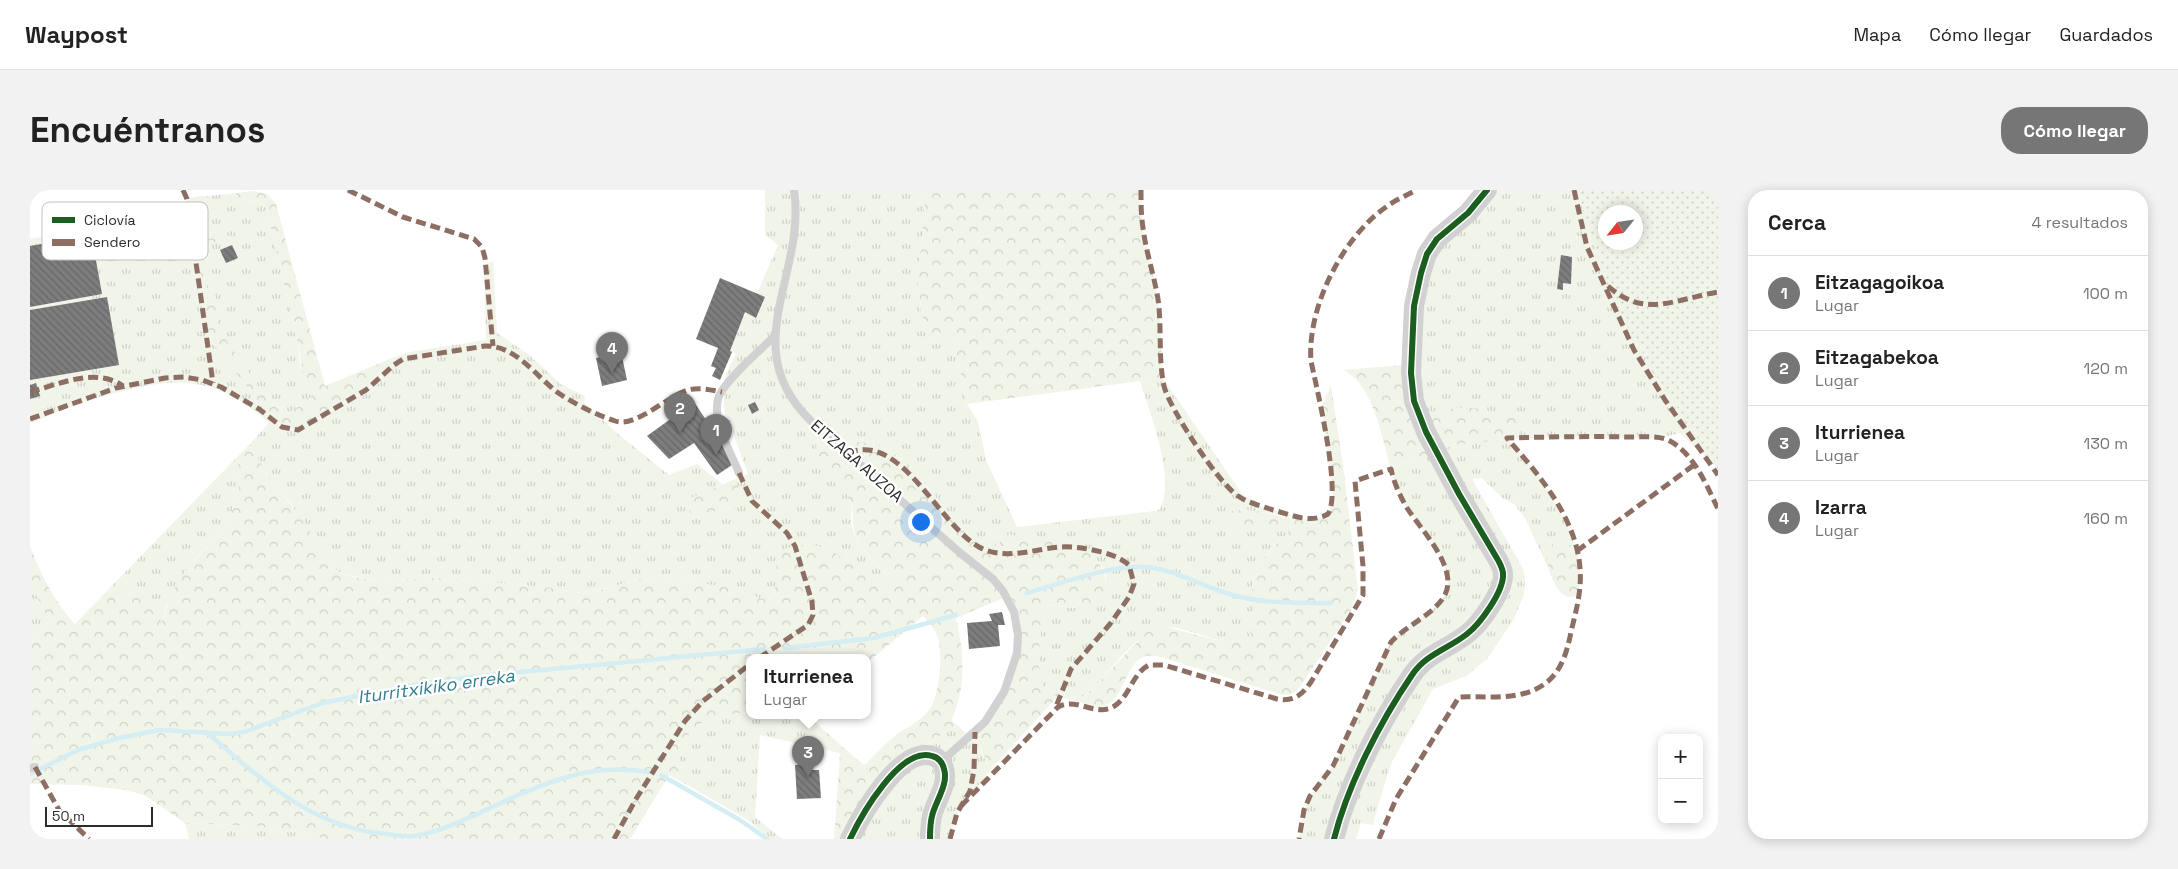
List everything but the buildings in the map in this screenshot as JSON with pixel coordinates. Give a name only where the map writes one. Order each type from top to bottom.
[{"type":"street","points":[[1334,839],[1357,773],[1410,679],[1425,660],[1474,628],[1489,607],[1502,583],[1503,572],[1498,560],[1455,488],[1421,422],[1414,401],[1411,380],[1413,317],[1425,259],[1437,239],[1468,213],[1487,190]]},
{"type":"street","points":[[850,839],[873,799],[893,774],[915,757],[924,755],[932,756],[941,762],[945,775],[932,814],[930,839]]},
{"type":"lane","name":"EITZAGA AUZOA","points":[[794,190],[794,233],[775,336],[775,355],[780,377],[796,405],[812,422],[959,552],[993,579],[1003,591],[1014,612],[1018,635],[1017,653],[1004,692],[985,722],[941,762]]},
{"type":"lane","points":[[739,473],[721,427],[718,408],[719,398],[747,362],[775,336]]},
{"type":"green space","points":[[765,190],[926,190],[918,280],[921,310],[929,342],[953,336],[967,404],[978,422],[986,460],[1017,527],[1160,509],[1164,496],[1163,463],[1160,445],[1140,381],[1163,378],[1242,494],[1261,506],[1307,519],[1239,509],[1291,530],[1265,556],[1254,575],[1252,584],[1254,619],[1253,629],[1249,637],[1240,642],[1227,643],[1168,627],[1154,631],[1130,647],[1087,693],[1076,701],[1046,694],[1040,675],[1039,650],[1042,624],[1047,605],[1074,608],[1103,595],[1106,583],[1105,573],[1101,564],[1094,558],[1075,549],[1023,537],[1005,534],[1001,542],[994,546],[980,541],[954,519],[918,476],[894,453],[879,446],[832,437],[824,436],[817,440],[819,458],[846,491],[850,499],[852,526],[858,541],[891,580],[880,589],[836,554],[777,586],[773,596],[762,599],[697,582],[639,579],[587,594],[545,587],[437,578],[379,581],[342,574],[325,557],[292,505],[274,484],[249,445],[269,423],[236,398],[203,385],[168,383],[149,385],[86,401],[30,423],[30,239],[42,237],[42,260],[194,260],[210,339],[273,420],[282,427],[292,430],[309,424],[369,389],[394,365],[392,358],[410,352],[486,340],[484,266],[493,261],[497,333],[528,354],[562,385],[585,396],[584,403],[618,434],[669,475],[697,464],[722,484],[700,495],[690,513],[732,509],[741,494],[735,479],[748,474],[724,409],[724,378],[736,354],[730,351],[745,312],[756,318],[765,297],[757,293],[778,245],[765,235]]},
{"type":"green space","points":[[926,190],[1141,190],[1143,228],[1156,288],[1160,321],[1163,378],[967,404],[953,336],[929,342],[921,310],[918,280]]},
{"type":"green space","points":[[1477,190],[1718,190],[1718,469],[1680,433],[1660,438],[1520,438],[1516,423],[1503,414],[1431,420],[1409,415],[1408,300],[1460,209]]},
{"type":"green space","points":[[1578,190],[1718,190],[1718,469],[1634,339],[1617,304],[1593,240]]},
{"type":"green space","points":[[252,191],[267,194],[276,204],[325,386],[392,358],[394,365],[366,390],[298,430],[285,428],[273,420],[215,346],[208,332],[194,260],[207,260],[207,277],[214,276],[216,278],[207,284],[215,294],[218,326],[269,401],[287,415],[315,393],[303,373],[266,206],[260,201],[237,199],[234,196],[237,193]]},
{"type":"green space","points":[[237,193],[234,195],[237,199],[260,201],[266,206],[298,344],[300,364],[315,393],[287,415],[269,401],[226,342],[218,326],[215,294],[207,284],[215,278],[207,277],[208,244],[229,236],[208,239],[208,202],[204,202],[209,196]]},
{"type":"green space","points":[[197,196],[209,196],[204,202],[183,202]]},
{"type":"green space","points":[[233,235],[208,244],[208,239]]},
{"type":"green space","points":[[1402,365],[1431,420],[1443,412],[1455,408],[1463,407],[1491,411],[1515,418],[1520,428],[1520,438],[1453,445],[1391,469],[1380,429],[1369,400],[1354,377],[1343,370]]},
{"type":"green space","points":[[1331,386],[1344,472],[1358,590],[1351,610],[1300,687],[1292,694],[1283,695],[1157,656],[1146,656],[1137,661],[1116,697],[1109,704],[1096,707],[1076,701],[1090,691],[1148,631],[1163,626],[1227,643],[1240,642],[1248,637],[1254,619],[1252,585],[1254,575],[1265,557],[1290,530],[1235,526],[1227,518],[1228,513],[1238,510],[1250,510],[1304,519],[1328,514],[1333,499],[1321,406]]},
{"type":"green space","points":[[824,436],[854,442],[874,443],[892,452],[909,465],[950,514],[963,527],[987,544],[998,545],[1005,534],[1058,542],[1079,548],[1094,557],[1100,564],[1106,580],[1103,596],[1089,606],[1047,605],[1040,637],[1040,675],[1046,694],[1057,697],[990,770],[982,751],[971,736],[1002,697],[1018,635],[1006,597],[956,618],[963,670],[960,696],[951,720],[957,725],[919,747],[845,839],[834,839],[840,753],[845,749],[864,765],[892,738],[925,715],[936,695],[940,654],[938,638],[930,623],[923,616],[871,660],[871,654],[746,654],[746,712],[717,717],[705,721],[696,727],[683,746],[677,779],[669,775],[630,839],[326,839],[302,833],[255,826],[185,823],[144,795],[126,790],[82,785],[30,784],[30,642],[45,630],[49,620],[30,583],[30,546],[49,587],[75,624],[106,592],[125,593],[139,598],[151,608],[161,623],[172,593],[187,568],[228,525],[239,486],[238,456],[249,445],[274,484],[301,517],[325,557],[342,574],[354,577],[379,581],[437,578],[545,587],[587,594],[639,579],[697,582],[745,591],[762,599],[773,596],[775,593],[777,551],[795,546],[812,545],[830,550],[857,569],[880,589],[891,579],[870,558],[860,544],[855,532],[850,499],[818,456],[816,448],[818,440]]},
{"type":"green space","points":[[1507,438],[1548,491],[1563,518],[1577,551],[1573,547],[1548,553],[1551,574],[1525,518],[1514,504],[1501,497],[1482,478],[1472,479],[1522,567],[1525,577],[1524,594],[1514,619],[1487,659],[1466,676],[1433,689],[1392,762],[1373,825],[1361,823],[1356,839],[1299,839],[1304,810],[1310,796],[1333,766],[1391,642],[1432,610],[1443,598],[1447,587],[1444,563],[1430,539],[1404,503],[1391,469],[1453,445]]},
{"type":"green space","points":[[238,456],[239,486],[228,525],[195,559],[166,607],[161,624],[151,609],[139,599],[124,593],[106,592]]},
{"type":"green space","points":[[735,479],[741,498],[740,505],[737,508],[690,514],[688,499]]},
{"type":"green space","points":[[1556,542],[1567,543],[1577,551],[1580,569],[1579,594],[1571,597],[1564,594],[1557,587],[1549,567],[1548,556],[1550,548]]},
{"type":"green space","points":[[30,583],[49,619],[45,630],[30,642]]},
{"type":"green space","points":[[746,712],[746,719],[811,719],[845,749],[840,753],[760,735],[755,817],[782,839],[769,839],[748,820],[677,779],[683,746],[689,735],[705,721]]},
{"type":"green space","points":[[957,725],[978,745],[990,770],[959,811],[948,839],[845,839],[919,747]]},
{"type":"green space","points":[[185,823],[255,826],[302,833],[326,839],[189,839]]},
{"type":"waterway","name":"Iturritxikiko erreka","points":[[1027,593],[1102,572],[1132,567],[1146,567],[1179,575],[1222,592],[1245,598],[1282,602],[1331,603]]},
{"type":"waterway","name":"Iturritxikiko erreka","points":[[785,648],[874,638],[956,615]]},
{"type":"waterway","name":"Iturritxikiko erreka","points":[[30,774],[78,750],[119,738],[160,730],[230,734],[244,732],[322,703],[414,685],[479,676],[764,649]]},
{"type":"waterway","points":[[206,732],[267,783],[311,812],[360,830],[404,836],[414,836],[442,829],[523,793],[569,776],[615,769],[648,772]]},
{"type":"waterway","points":[[661,775],[740,820],[767,839]]},
{"type":"marked path","points":[[183,190],[187,202]]},
{"type":"marked path","points":[[348,190],[403,217],[474,239],[482,247],[485,258],[493,346]]},
{"type":"marked path","points":[[1141,190],[1141,214],[1144,237],[1158,299],[1162,375],[1164,386],[1175,411],[1219,477],[1238,496],[1273,510],[1308,518],[1321,517],[1328,514],[1332,502],[1327,440],[1311,361],[1311,340],[1321,297],[1342,255],[1370,220],[1393,202],[1416,190]]},
{"type":"marked path","points":[[1574,190],[1587,247],[1634,350],[1665,400],[1718,475]]},
{"type":"marked path","points":[[196,260],[213,383]]},
{"type":"marked path","points":[[1608,286],[1621,296],[1634,302],[1648,304],[1674,302],[1718,292]]},
{"type":"marked path","points":[[30,419],[116,388],[165,378],[184,377],[202,380],[221,387],[259,409],[282,427],[298,430],[366,390],[403,359],[485,346],[506,350],[524,362],[557,392],[585,408],[615,421],[623,422],[642,416],[688,390],[701,389],[722,392]]},
{"type":"marked path","points":[[30,392],[89,377],[112,380],[123,386]]},
{"type":"marked path","points":[[1379,839],[1396,799],[1459,697],[1497,697],[1516,695],[1534,690],[1550,680],[1560,666],[1567,650],[1579,592],[1580,568],[1577,549],[1564,514],[1554,498],[1507,438],[1656,437],[1666,439],[1679,447],[1693,462],[1718,509]]},
{"type":"marked path","points":[[848,453],[867,450],[885,455],[902,467],[918,483],[964,535],[979,547],[989,551],[1009,554],[1060,547],[1076,547],[1109,554],[1129,565],[1134,584],[1129,597],[1110,624],[1071,669],[1055,709]]},
{"type":"marked path","points":[[1577,551],[1694,465]]},
{"type":"marked path","points":[[961,806],[1058,707],[1064,704],[1071,704],[1104,710],[1111,708],[1122,699],[1138,674],[1149,665],[1164,665],[1277,699],[1293,698],[1301,694],[1311,682],[1363,595],[1363,566],[1355,481],[1391,469],[1404,503],[1430,539],[1444,563],[1447,587],[1443,598],[1432,610],[1391,642],[1333,766],[1310,796],[1304,810],[1299,839]]},
{"type":"marked path","points":[[739,473],[752,501],[787,533],[795,546],[812,602],[813,615],[808,625],[765,654]]},
{"type":"marked path","points":[[614,839],[636,799],[685,721],[703,701],[746,667]]},
{"type":"marked path","points":[[950,839],[957,813],[970,791],[974,770],[975,732]]},
{"type":"marked path","points":[[35,767],[59,810],[89,839]]},
{"type":"cycle path","points":[[1334,839],[1356,775],[1400,693],[1412,675],[1424,662],[1467,634],[1478,623],[1490,607],[1500,589],[1502,581],[1503,572],[1500,563],[1459,494],[1426,432],[1414,401],[1411,373],[1414,306],[1427,254],[1437,239],[1468,213],[1487,190]]},
{"type":"cycle path","points":[[850,839],[872,800],[895,772],[907,762],[920,756],[932,756],[943,765],[945,781],[932,816],[930,839]]},
{"type":"place","name":"Izarra","points":[[612,373]]},
{"type":"place","name":"Eitzagabekoa","points":[[680,433]]},
{"type":"place","name":"Eitzagagoikoa","points":[[716,455]]},
{"type":"place","name":"Iturrienea","points":[[808,777]]}]
